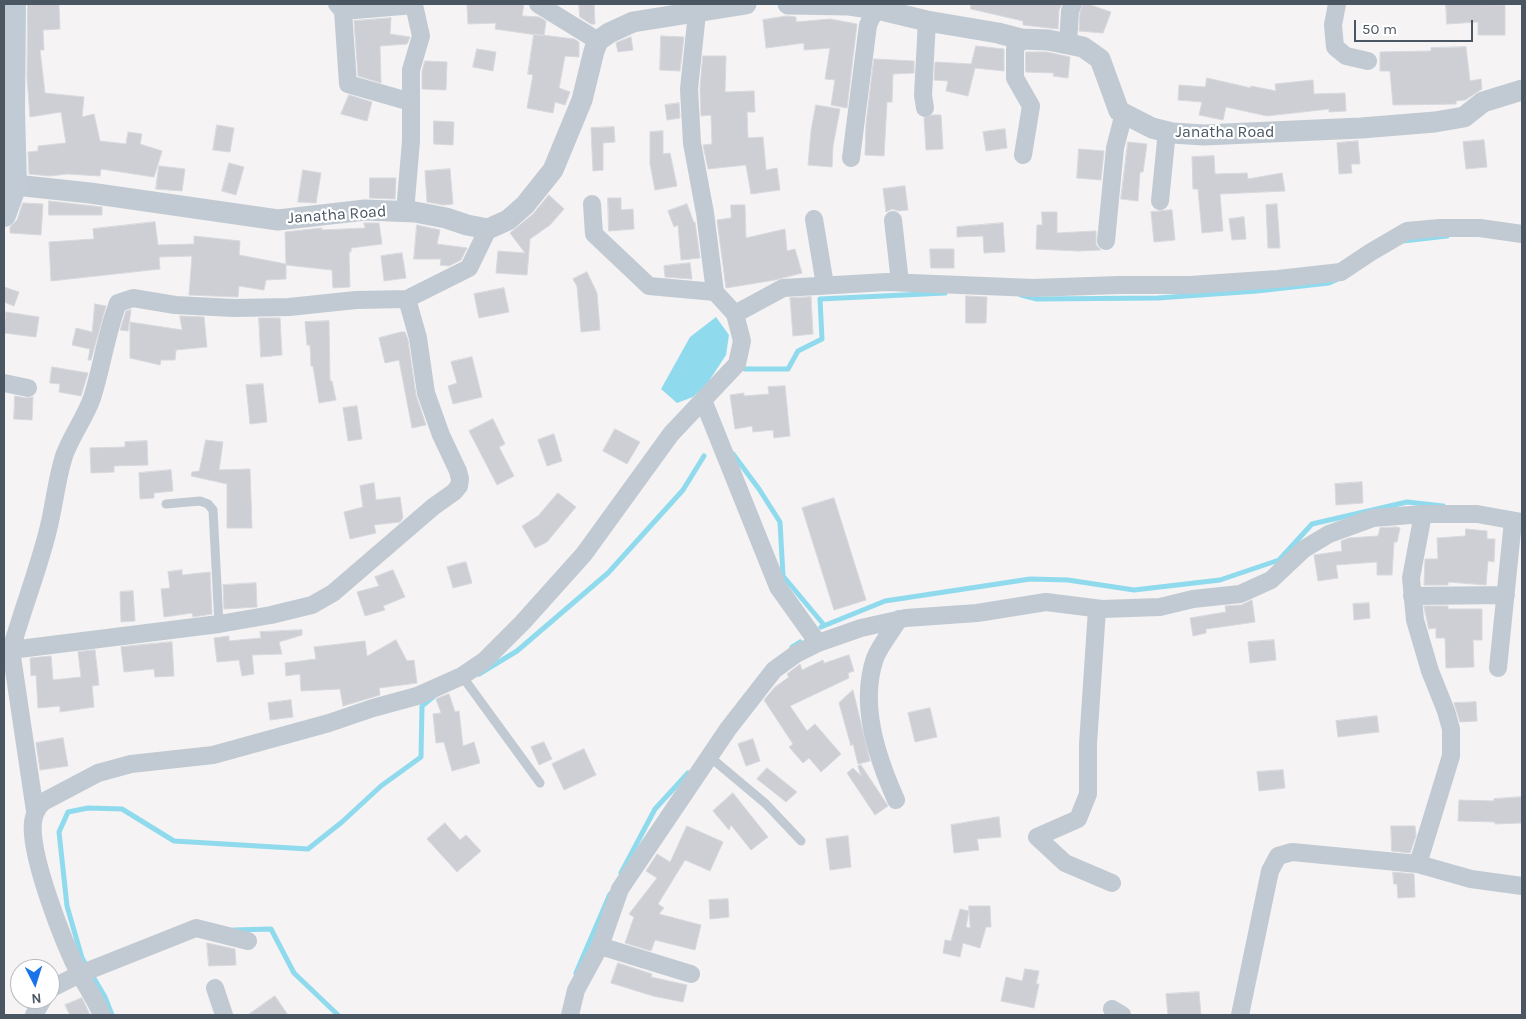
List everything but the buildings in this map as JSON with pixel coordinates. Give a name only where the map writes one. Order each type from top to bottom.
[{"type":"main road","points":[[4,215],[15,185],[13,112],[14,4]]},
{"type":"street","points":[[538,4],[598,41]]},
{"type":"street","points":[[102,1015],[96,1000],[80,974],[55,914],[37,856],[33,834],[35,811],[7,650],[27,602],[47,534],[64,457],[91,400],[102,363],[109,328],[118,303],[133,298],[175,305],[234,308],[289,307],[356,300],[407,299],[469,268],[488,229],[508,220],[525,205],[553,170],[582,100],[598,41],[609,33],[633,22],[746,4]]},
{"type":"street","points":[[788,4],[878,6],[927,21],[1083,47],[1100,59],[1119,111],[1124,113],[1115,148],[1106,242]]},
{"type":"street","points":[[1068,44],[1070,12],[1073,4]]},
{"type":"street","points":[[1337,4],[1334,25],[1335,47],[1346,56],[1368,61]]},
{"type":"street","points":[[405,212],[411,141],[411,102],[411,70],[421,36],[414,5],[340,7],[348,84],[411,102]]},
{"type":"street","points":[[851,158],[868,25],[878,6]]},
{"type":"street","points":[[35,811],[43,802],[98,773],[131,764],[213,755],[417,696],[462,676],[484,661],[523,622],[584,554],[671,434],[737,364],[742,341],[735,314],[715,292],[705,213],[692,142],[689,89],[696,13]]},
{"type":"street","points":[[924,108],[927,21]]},
{"type":"street","points":[[1021,38],[1015,49],[1015,78],[1032,106],[1023,155]]},
{"type":"street","name":"Janatha Road","points":[[1124,113],[1152,128],[1204,135],[1361,128],[1435,122],[1464,117],[1483,102],[1522,90]]},
{"type":"street","points":[[1160,202],[1167,131]]},
{"type":"street","name":"Janatha Road","points":[[15,185],[99,194],[278,220],[365,210],[405,212],[446,218],[488,229]]},
{"type":"street","points":[[592,204],[594,234],[649,286],[715,292]]},
{"type":"street","points":[[814,219],[824,285]]},
{"type":"street","points":[[893,220],[900,282]]},
{"type":"street","points":[[735,314],[783,288],[900,282],[1033,288],[1190,285],[1278,279],[1340,272],[1407,231],[1439,228],[1480,228],[1522,234]]},
{"type":"street","points":[[7,650],[219,624],[312,605],[334,592],[433,507],[454,492],[459,486],[460,479],[426,393],[418,338],[407,299]]},
{"type":"street","points":[[4,383],[28,388]]},
{"type":"street","points":[[703,400],[778,587],[818,643]]},
{"type":"street","points":[[1418,864],[1451,756],[1451,729],[1414,620],[1411,578],[1423,514]]},
{"type":"street","points":[[570,1015],[576,990],[600,946],[620,889],[728,730],[774,670],[796,654],[818,643],[861,628],[899,619],[977,612],[1046,602],[1097,609],[1160,607],[1193,599],[1240,594],[1271,580],[1304,550],[1329,534],[1373,518],[1423,514],[1477,514],[1518,522],[1506,595],[1498,668]]},
{"type":"street","points":[[1412,596],[1506,595]]},
{"type":"street","points":[[1097,609],[1088,744],[1088,794],[1078,819],[1037,837],[1065,864],[1112,883]]},
{"type":"street","points":[[896,800],[884,773],[870,724],[870,702],[871,675],[876,657],[899,619]]},
{"type":"street","points":[[1240,1015],[1270,871],[1278,856],[1292,852],[1418,864],[1472,879],[1522,886]]},
{"type":"street","points":[[60,984],[80,974],[196,928],[248,941]]},
{"type":"street","points":[[600,946],[691,974]]},
{"type":"street","points":[[215,988],[224,1015]]},
{"type":"lane","points":[[166,504],[200,501],[208,504],[213,510],[219,624]]},
{"type":"lane","points":[[462,676],[540,783]]},
{"type":"lane","points":[[710,757],[766,804],[801,842]]},
{"type":"water","points":[[716,317],[729,335],[726,355],[707,384],[693,397],[677,403],[661,389],[690,337]]},
{"type":"waterway","points":[[1403,241],[1447,236]]},
{"type":"waterway","points":[[1021,295],[1037,299],[1158,298],[1257,291],[1329,283],[1338,279]]},
{"type":"waterway","points":[[745,369],[788,369],[798,351],[822,339],[820,299],[945,293]]},
{"type":"waterway","points":[[733,454],[780,522],[783,576],[824,625]]},
{"type":"waterway","points":[[479,674],[517,651],[608,573],[683,490],[704,456]]},
{"type":"waterway","points":[[821,627],[885,601],[1030,579],[1068,580],[1134,590],[1220,580],[1279,560],[1312,524],[1407,502],[1443,506]]},
{"type":"waterway","points":[[792,647],[800,642]]},
{"type":"waterway","points":[[112,1015],[105,997],[82,958],[67,906],[59,832],[68,812],[88,808],[122,809],[174,841],[308,849],[342,822],[381,786],[421,757],[422,706],[433,697]]},
{"type":"waterway","points":[[621,873],[655,809],[688,773]]},
{"type":"waterway","points":[[576,973],[610,894]]},
{"type":"waterway","points":[[234,930],[271,929],[294,973],[338,1015]]}]
